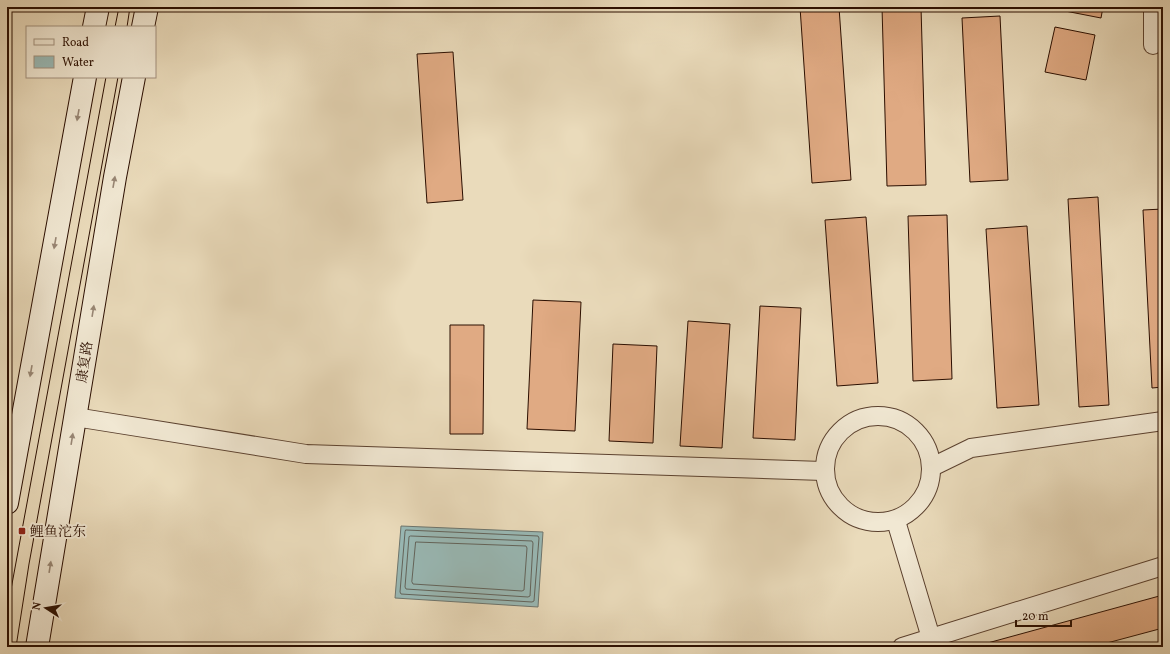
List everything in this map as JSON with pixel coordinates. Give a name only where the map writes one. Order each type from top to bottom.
[{"type":"street","points":[[94,26],[98,7]]},
{"type":"street","points":[[143,26],[147,7]]},
{"type":"street","points":[[1153,7],[1153,46]]},
{"type":"street","points":[[7,504],[85,78]]},
{"type":"street","name":"康复路","points":[[41,645],[75,418],[115,177],[134,78]]},
{"type":"street","points":[[893,417],[921,436],[932,467],[923,500],[896,521],[863,522],[840,507],[835,503],[823,471],[833,439],[860,418],[893,417]]},
{"type":"street","points":[[75,418],[306,454],[823,471]]},
{"type":"street","points":[[932,467],[971,448],[1163,421]]},
{"type":"street","points":[[896,521],[930,638]]},
{"type":"street","points":[[902,647],[1163,566]]},
{"type":"water","points":[[401,526],[543,532],[538,607],[395,598]]},
{"type":"building","points":[[800,7],[839,7],[851,180],[812,183]]},
{"type":"building","points":[[882,7],[921,7],[926,185],[887,186]]},
{"type":"building","points":[[1061,7],[1103,7],[1101,18],[1060,10]]},
{"type":"building","points":[[1000,16],[1008,180],[970,182],[962,18]]},
{"type":"building","points":[[1055,27],[1095,35],[1086,80],[1045,72]]},
{"type":"building","points":[[453,52],[463,200],[427,203],[417,54]]},
{"type":"building","points":[[1098,197],[1109,405],[1079,407],[1068,199]]},
{"type":"building","points":[[1163,209],[1163,387],[1152,388],[1143,210]]},
{"type":"building","points":[[947,215],[952,379],[913,381],[908,216]]},
{"type":"building","points":[[866,217],[878,383],[837,386],[825,220]]},
{"type":"building","points":[[1027,226],[1039,405],[997,408],[986,229]]},
{"type":"building","points":[[533,300],[581,302],[575,431],[527,429]]},
{"type":"building","points":[[760,306],[801,308],[795,440],[753,438]]},
{"type":"building","points":[[688,321],[730,324],[722,448],[680,446]]},
{"type":"building","points":[[450,325],[484,325],[483,434],[450,434]]},
{"type":"building","points":[[613,344],[657,346],[653,443],[609,441]]},
{"type":"building","points":[[1163,595],[1163,628],[1092,647],[973,647]]},
{"type":"tram line","points":[[115,26],[119,7]]},
{"type":"tram line","points":[[127,26],[130,7]]},
{"type":"tram line","points":[[7,611],[106,78]]},
{"type":"tram line","points":[[16,647],[29,564],[118,78]]},
{"type":"place","name":"鲤鱼沱东","points":[[22,531]]}]
